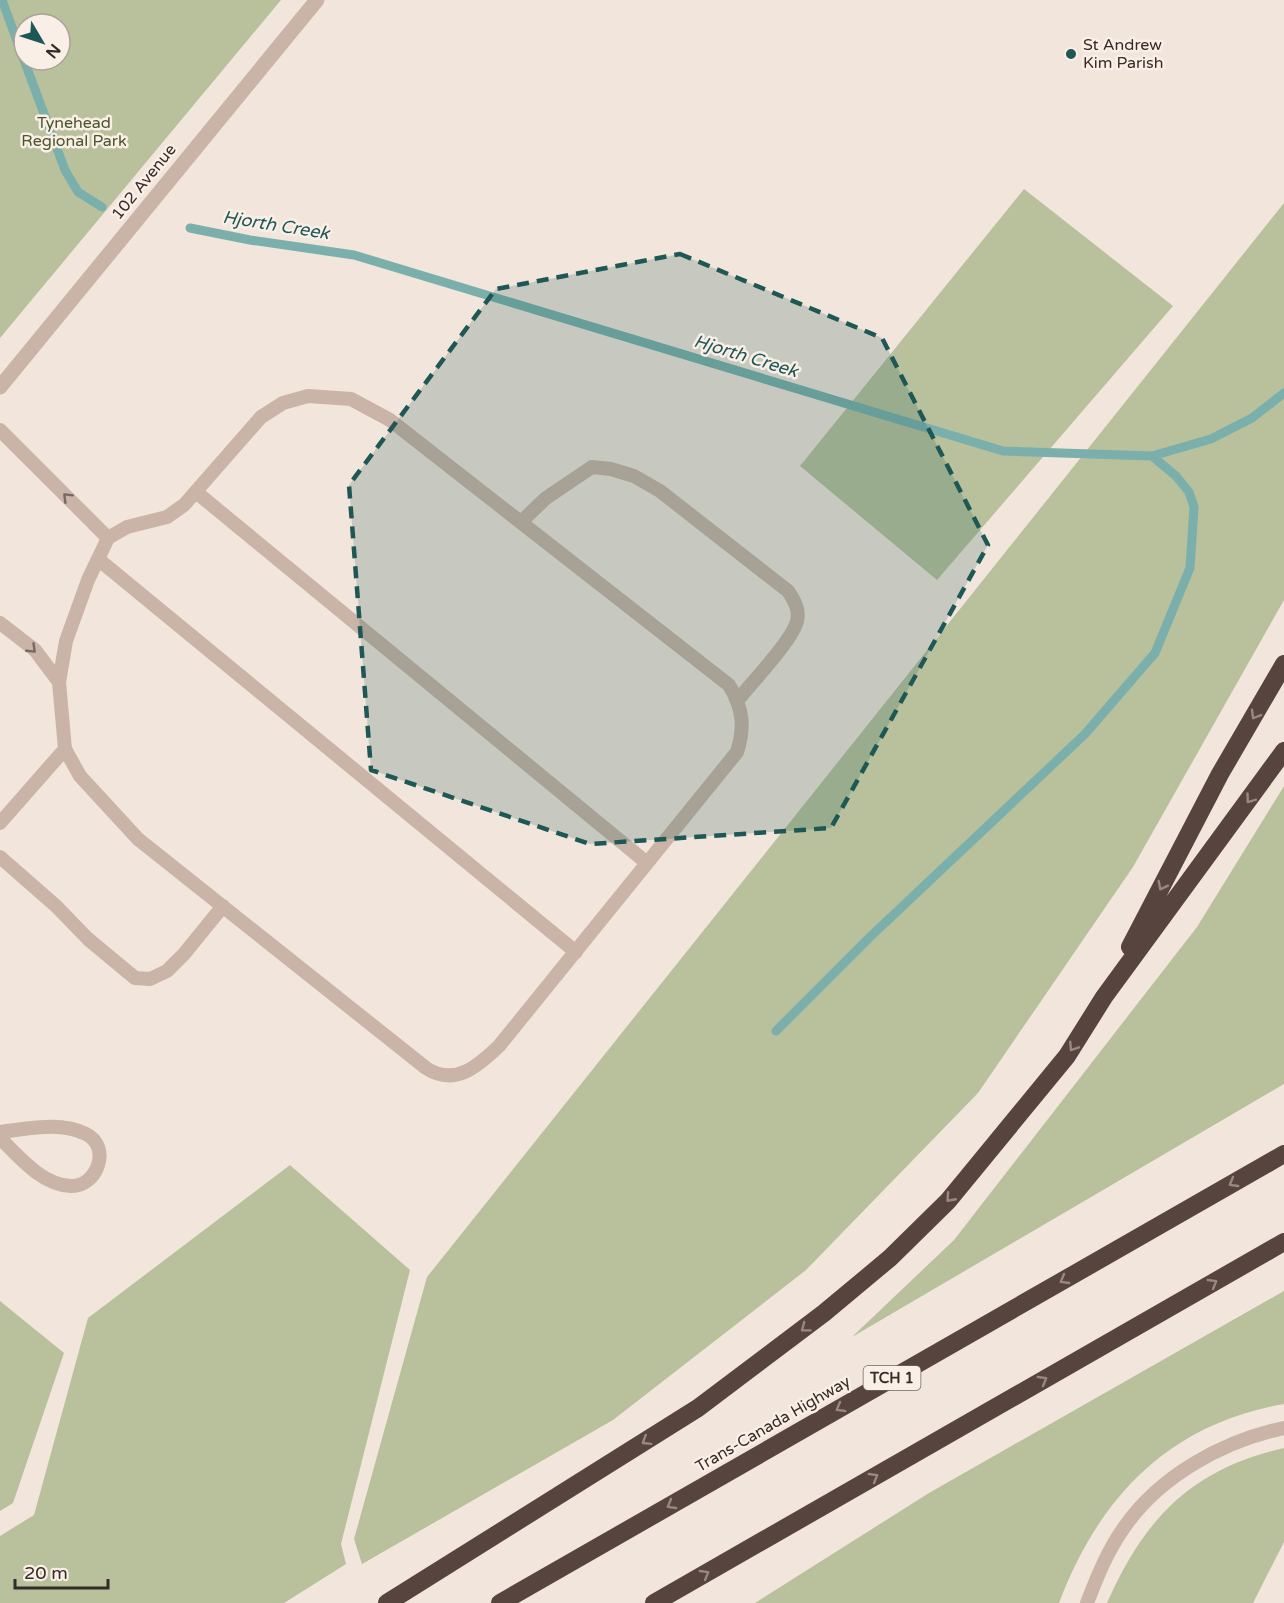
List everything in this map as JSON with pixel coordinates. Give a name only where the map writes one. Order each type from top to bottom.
[{"type":"highway","points":[[1104,997],[1220,774],[1284,664]]},
{"type":"highway","points":[[387,1603],[698,1408],[832,1306],[890,1258],[948,1201],[1067,1056],[1104,997],[1284,751]]},
{"type":"highway","name":"Trans-Canada Highway","points":[[500,1603],[1284,1154]]},
{"type":"highway","points":[[654,1603],[1284,1242]]},
{"type":"street","name":"102 Avenue","points":[[0,387],[317,0]]},
{"type":"lane","points":[[308,396],[351,399],[390,420],[729,685],[738,700],[744,725],[737,752],[524,1017],[484,1061],[468,1071],[438,1076],[138,839],[80,776],[65,750],[59,682],[73,621],[108,538],[127,527],[167,517],[196,492],[261,417],[284,403],[308,396]]},
{"type":"lane","points":[[0,430],[108,538]]},
{"type":"lane","points":[[521,522],[546,498],[592,467],[611,469],[634,476],[660,491],[788,591],[797,605],[797,621],[785,642],[738,700]]},
{"type":"lane","points":[[196,492],[647,863]]},
{"type":"lane","points":[[98,559],[576,952]]},
{"type":"lane","points":[[0,623],[35,650],[59,682]]},
{"type":"lane","points":[[0,823],[65,750]]},
{"type":"lane","points":[[0,856],[56,906],[88,939],[135,978],[150,979],[167,971],[223,906]]},
{"type":"lane","points":[[0,1132],[53,1126],[86,1134],[97,1142],[101,1151],[99,1164],[89,1179],[73,1186],[59,1184],[34,1171],[0,1138]]},
{"type":"lane","points":[[1087,1603],[1109,1552],[1124,1526],[1149,1500],[1179,1475],[1218,1449],[1258,1434],[1284,1428]]},
{"type":"highlighted area","points":[[680,254],[882,338],[988,545],[831,828],[590,844],[371,770],[349,485],[496,289]]},
{"type":"green space","name":"Tynehead Regional Park","points":[[0,0],[281,0],[0,338]]},
{"type":"green space","points":[[1024,189],[1173,306],[937,580],[800,466]]},
{"type":"green space","points":[[1284,203],[1284,600],[1133,867],[978,1093],[806,1270],[613,1420],[362,1564],[354,1539],[427,1277]]},
{"type":"green space","points":[[1284,786],[1284,1084],[852,1337],[954,1240],[1197,927]]},
{"type":"green space","points":[[290,1165],[410,1270],[341,1544],[346,1564],[284,1603],[0,1603],[0,1536],[34,1515],[88,1318]]},
{"type":"green space","points":[[1284,1291],[1284,1404],[1243,1414],[1206,1429],[1173,1448],[1143,1471],[1117,1499],[1095,1530],[1075,1565],[1059,1603],[755,1603],[929,1493]]},
{"type":"green space","points":[[0,1301],[64,1353],[13,1503],[0,1511]]},
{"type":"green space","points":[[1284,1448],[1284,1542],[1253,1603],[1107,1603],[1137,1546],[1174,1502],[1197,1484],[1222,1469],[1251,1457]]},
{"type":"waterway","name":"Hjorth Creek","points":[[2,0],[12,27]]},
{"type":"waterway","name":"Hjorth Creek","points":[[28,72],[65,170],[78,192],[102,207]]},
{"type":"waterway","name":"Hjorth Creek","points":[[190,228],[250,240],[354,255],[1003,451],[1152,456],[1211,439],[1252,418],[1284,393]]},
{"type":"waterway","points":[[776,1031],[870,937],[1085,734],[1155,653],[1190,568],[1194,507],[1189,492],[1176,476],[1152,456]]},
{"type":"place","name":"St Andrew Kim Parish","points":[[1071,54]]}]
